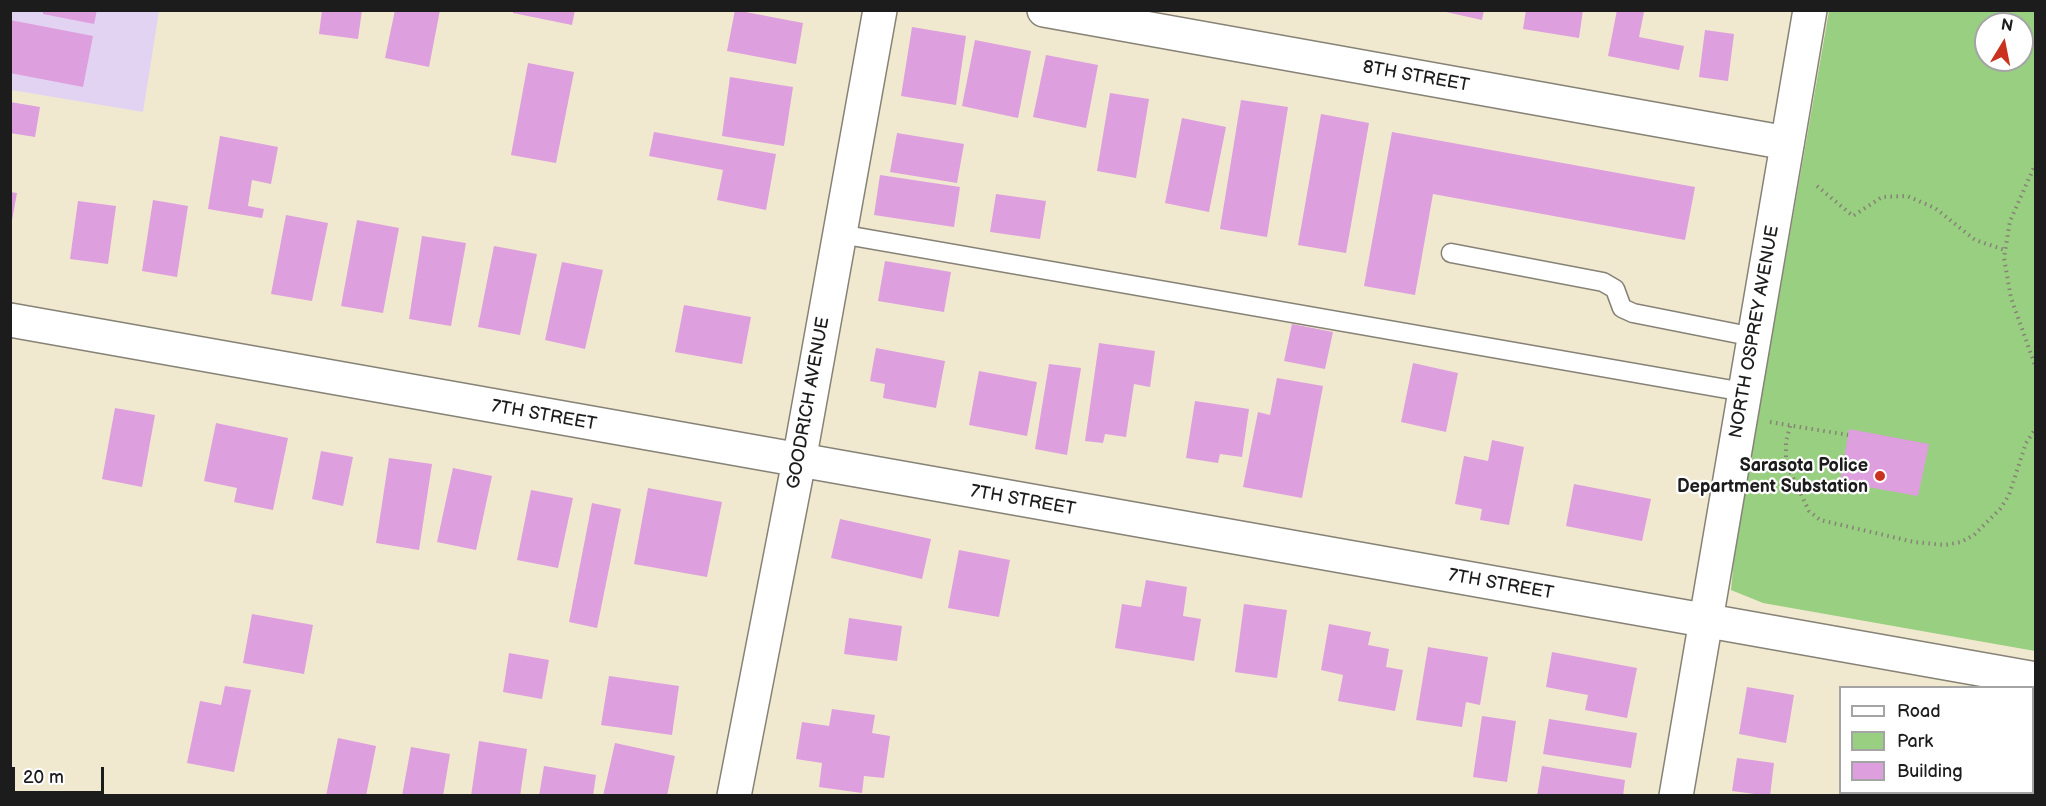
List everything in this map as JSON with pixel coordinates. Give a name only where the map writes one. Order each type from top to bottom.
[{"type":"street","name":"GOODRICH AVENUE","points":[[734,795],[800,461],[880,10]]},
{"type":"street","name":"8TH STREET","points":[[1044,10],[1787,143]]},
{"type":"street","name":"NORTH OSPREY AVENUE","points":[[1676,795],[1708,621],[1744,392],[1810,10]]},
{"type":"street","name":"7TH STREET","points":[[10,320],[2036,679]]},
{"type":"lane","points":[[840,234],[1744,392]]},
{"type":"lane","points":[[1451,253],[1604,282],[1616,289],[1622,308],[1633,313],[1754,337]]},
{"type":"path","points":[[2036,162],[2010,221],[2005,250],[2006,278],[2011,298],[2036,368]]},
{"type":"path","points":[[1816,186],[1853,216],[1882,197],[1906,196],[1935,208],[1975,240],[2005,250]]},
{"type":"path","points":[[1763,420],[1848,435]]},
{"type":"path","points":[[1790,426],[1785,452],[1786,462],[1809,511],[1820,520],[1914,542],[1945,545],[1961,542],[1974,535],[2000,509],[2009,495],[2026,442],[2036,428]]},
{"type":"shaded area","points":[[10,11],[159,11],[143,112],[11,90]]},
{"type":"green space","points":[[1829,11],[2035,11],[2035,651],[1763,603],[1731,590],[1735,547]]},
{"type":"building","points":[[43,10],[97,10],[94,24],[43,14]]},
{"type":"building","points":[[322,10],[362,10],[358,39],[319,34]]},
{"type":"building","points":[[395,10],[440,10],[429,67],[385,58]]},
{"type":"building","points":[[513,10],[575,10],[572,25],[513,13]]},
{"type":"building","points":[[735,10],[803,23],[796,64],[727,51]]},
{"type":"building","points":[[1437,10],[1484,10],[1482,20]]},
{"type":"building","points":[[1526,10],[1583,10],[1579,38],[1523,29]]},
{"type":"building","points":[[1617,10],[1644,12],[1639,37],[1684,46],[1679,70],[1608,56]]},
{"type":"building","points":[[10,20],[93,36],[83,87],[10,73]]},
{"type":"building","points":[[912,27],[966,36],[956,105],[901,96]]},
{"type":"building","points":[[1705,30],[1734,34],[1728,81],[1699,77]]},
{"type":"building","points":[[975,40],[1031,51],[1018,118],[962,106]]},
{"type":"building","points":[[1046,55],[1098,65],[1086,128],[1033,117]]},
{"type":"building","points":[[528,63],[574,72],[556,163],[511,155]]},
{"type":"building","points":[[730,77],[793,87],[784,146],[722,136]]},
{"type":"building","points":[[1110,93],[1149,99],[1136,178],[1097,171]]},
{"type":"building","points":[[1241,100],[1288,107],[1267,237],[1220,229]]},
{"type":"building","points":[[10,102],[40,107],[35,137],[10,133]]},
{"type":"building","points":[[1321,114],[1369,123],[1346,253],[1298,245]]},
{"type":"building","points":[[1182,118],[1226,127],[1209,212],[1165,203]]},
{"type":"building","points":[[654,132],[776,154],[766,210],[717,200],[723,170],[649,156]]},
{"type":"building","points":[[1392,132],[1695,187],[1685,240],[1433,194],[1415,295],[1364,286]]},
{"type":"building","points":[[897,133],[964,144],[957,183],[890,172]]},
{"type":"building","points":[[220,136],[278,147],[271,184],[252,180],[248,206],[264,209],[262,218],[208,209]]},
{"type":"building","points":[[880,175],[960,187],[954,227],[874,215]]},
{"type":"building","points":[[10,192],[17,193],[12,220],[10,220]]},
{"type":"building","points":[[996,194],[1046,201],[1040,239],[990,232]]},
{"type":"building","points":[[153,200],[188,206],[177,277],[142,271]]},
{"type":"building","points":[[78,201],[116,206],[108,264],[70,259]]},
{"type":"building","points":[[286,215],[328,223],[312,301],[271,294]]},
{"type":"building","points":[[357,220],[399,228],[383,313],[341,306]]},
{"type":"building","points":[[422,236],[466,243],[451,326],[409,319]]},
{"type":"building","points":[[494,246],[537,254],[520,335],[478,327]]},
{"type":"building","points":[[885,261],[951,272],[944,312],[878,301]]},
{"type":"building","points":[[562,262],[603,270],[585,349],[545,340]]},
{"type":"building","points":[[684,305],[751,317],[742,364],[675,352]]},
{"type":"building","points":[[1292,324],[1333,332],[1325,369],[1284,361]]},
{"type":"building","points":[[1099,343],[1155,351],[1150,387],[1134,384],[1126,437],[1105,434],[1103,443],[1085,441]]},
{"type":"building","points":[[876,348],[945,361],[936,408],[883,398],[885,384],[870,381]]},
{"type":"building","points":[[1413,363],[1458,373],[1446,432],[1401,422]]},
{"type":"building","points":[[1049,364],[1081,368],[1067,455],[1035,449]]},
{"type":"building","points":[[979,371],[1037,382],[1027,436],[969,425]]},
{"type":"building","points":[[1277,378],[1323,386],[1302,498],[1243,487],[1258,412],[1270,415]]},
{"type":"building","points":[[1195,401],[1249,409],[1242,457],[1220,454],[1218,463],[1186,458]]},
{"type":"building","points":[[115,408],[155,415],[142,487],[102,479]]},
{"type":"building","points":[[216,423],[288,438],[273,510],[234,502],[237,488],[204,481]]},
{"type":"building","points":[[1849,429],[1929,444],[1918,496],[1840,482]]},
{"type":"building","points":[[1492,440],[1524,447],[1509,525],[1480,520],[1482,509],[1455,504],[1464,456],[1488,461]]},
{"type":"building","points":[[321,451],[353,457],[343,506],[312,499]]},
{"type":"building","points":[[389,458],[432,464],[419,550],[376,543]]},
{"type":"building","points":[[453,468],[492,476],[476,550],[437,542]]},
{"type":"building","points":[[1574,484],[1651,499],[1642,541],[1566,526]]},
{"type":"building","points":[[648,488],[722,502],[707,577],[634,564]]},
{"type":"building","points":[[531,490],[573,498],[558,568],[517,560]]},
{"type":"building","points":[[592,503],[621,509],[597,628],[569,622]]},
{"type":"building","points":[[840,519],[931,539],[922,579],[831,558]]},
{"type":"building","points":[[959,550],[1010,560],[999,617],[948,608]]},
{"type":"building","points":[[1146,580],[1187,587],[1183,616],[1201,619],[1194,661],[1115,648],[1122,604],[1141,607]]},
{"type":"building","points":[[1244,604],[1287,610],[1277,678],[1235,672]]},
{"type":"building","points":[[252,614],[313,625],[304,674],[243,663]]},
{"type":"building","points":[[849,618],[902,626],[897,661],[844,654]]},
{"type":"building","points":[[1329,624],[1371,632],[1368,645],[1389,649],[1386,667],[1403,670],[1395,711],[1338,701],[1343,675],[1321,670]]},
{"type":"building","points":[[1428,647],[1488,657],[1480,705],[1466,702],[1462,727],[1416,720]]},
{"type":"building","points":[[1552,652],[1637,668],[1627,718],[1585,710],[1588,695],[1546,687]]},
{"type":"building","points":[[509,653],[549,660],[542,699],[503,692]]},
{"type":"building","points":[[609,676],[679,686],[672,735],[601,725]]},
{"type":"building","points":[[225,686],[251,690],[234,772],[187,763],[200,701],[221,705]]},
{"type":"building","points":[[1747,687],[1794,695],[1786,743],[1739,734]]},
{"type":"building","points":[[832,709],[875,715],[872,733],[890,736],[884,778],[864,776],[862,793],[819,787],[822,763],[796,759],[802,722],[829,726]]},
{"type":"building","points":[[1482,716],[1516,721],[1507,782],[1473,777]]},
{"type":"building","points":[[1549,719],[1637,733],[1631,768],[1543,754]]},
{"type":"building","points":[[338,738],[376,746],[366,796],[326,796]]},
{"type":"building","points":[[2034,740],[2036,740],[2034,782]]},
{"type":"building","points":[[479,741],[527,749],[520,796],[471,796]]},
{"type":"building","points":[[615,743],[675,756],[667,796],[603,796]]},
{"type":"building","points":[[411,747],[450,754],[443,796],[402,796]]},
{"type":"building","points":[[1737,758],[1774,763],[1770,796],[1732,791]]},
{"type":"building","points":[[544,766],[596,775],[593,796],[539,796]]},
{"type":"building","points":[[1542,766],[1625,780],[1623,796],[1537,796]]},
{"type":"place","name":"Sarasota Police Department Substation","points":[[1880,476]]}]
